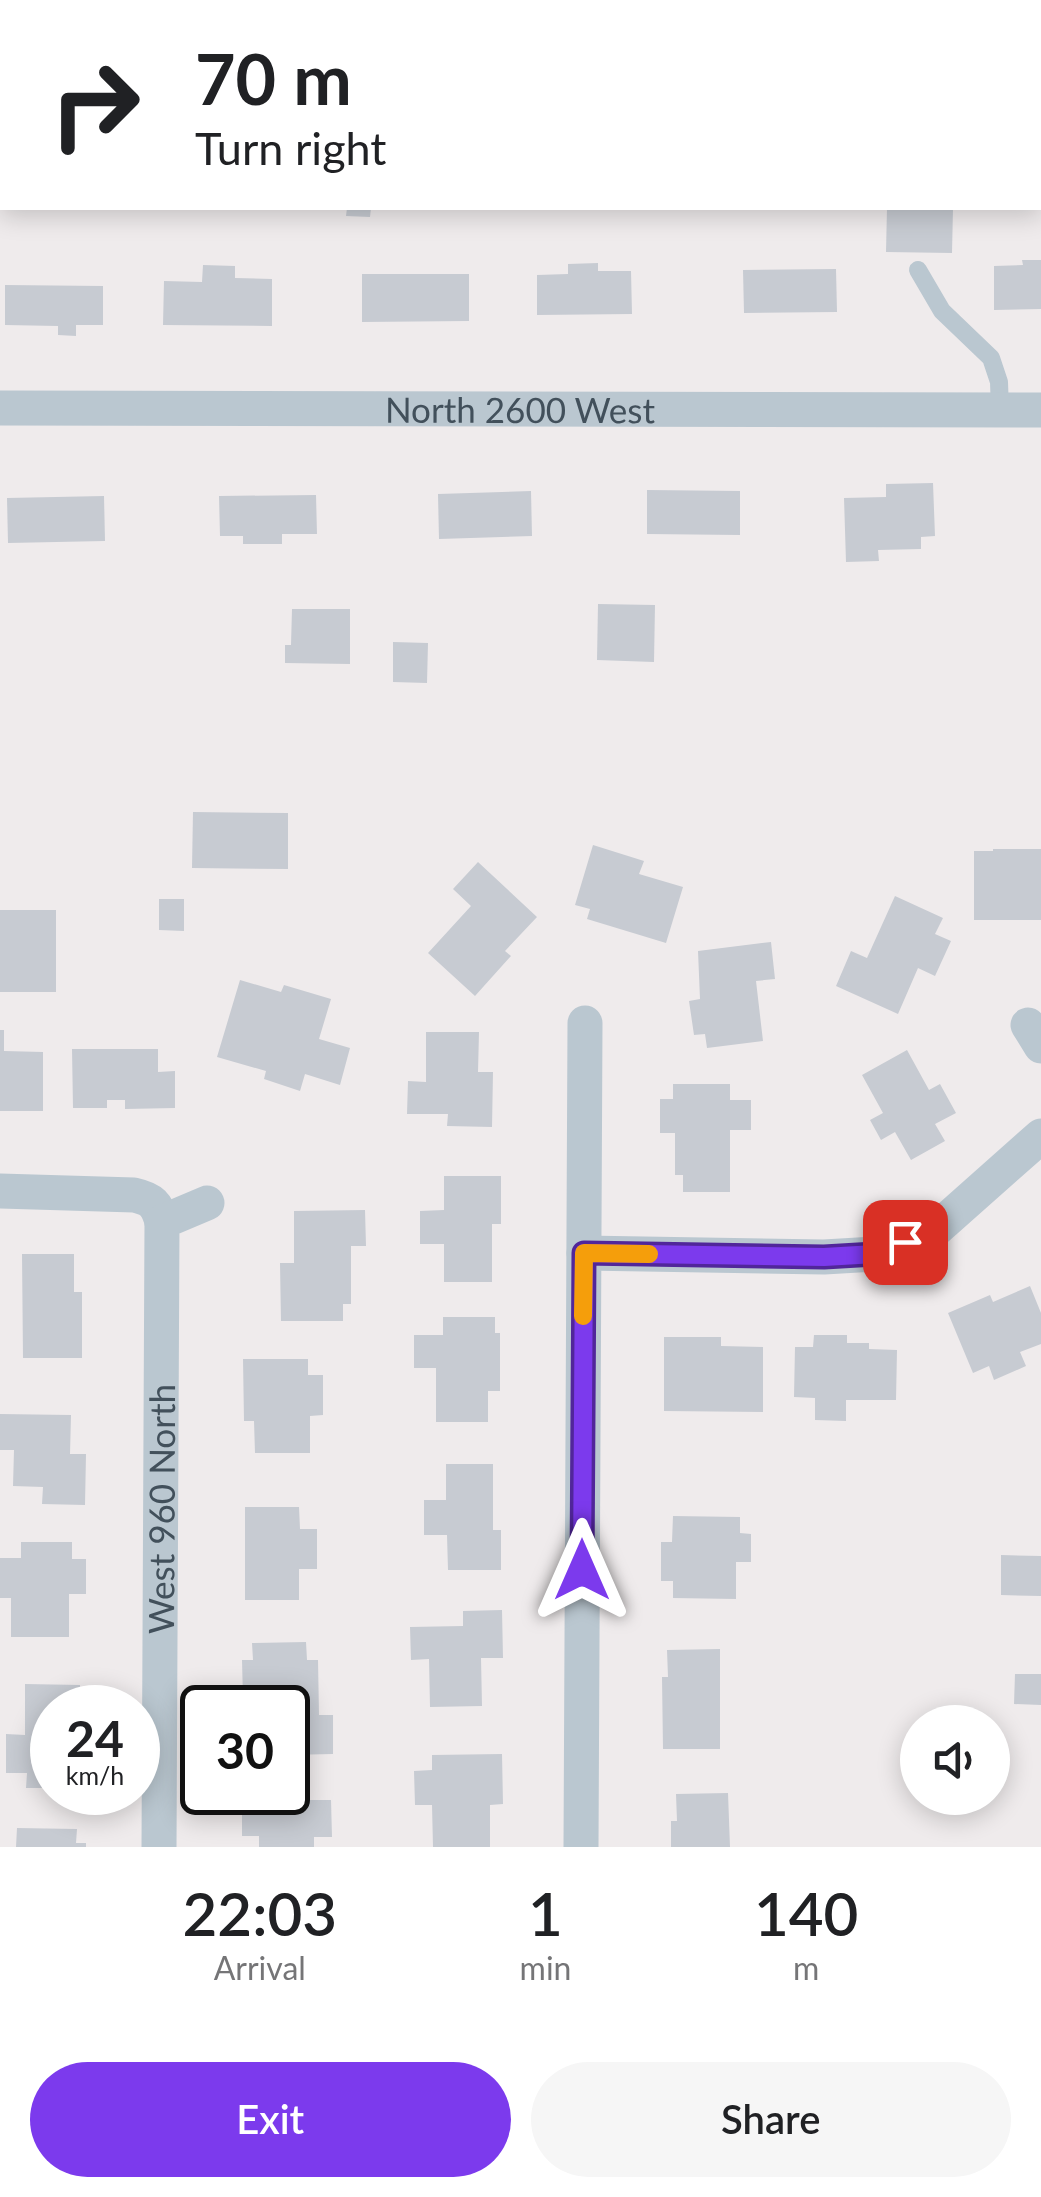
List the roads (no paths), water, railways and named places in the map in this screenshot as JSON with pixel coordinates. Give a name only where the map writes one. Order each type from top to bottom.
[{"type":"street","name":"North 2600 West","points":[[0,408],[1041,410]]},
{"type":"street","points":[[581,1847],[584,1023]]},
{"type":"street","points":[[584,1253],[824,1257],[875,1254],[934,1231],[1041,1136]]},
{"type":"street","points":[[0,1191],[150,1198],[162,1222],[207,1203]]},
{"type":"street","name":"West 960 North","points":[[160,1847],[162,1222]]},
{"type":"lane","points":[[918,270],[942,311],[991,358],[999,382],[1000,410]]}]
